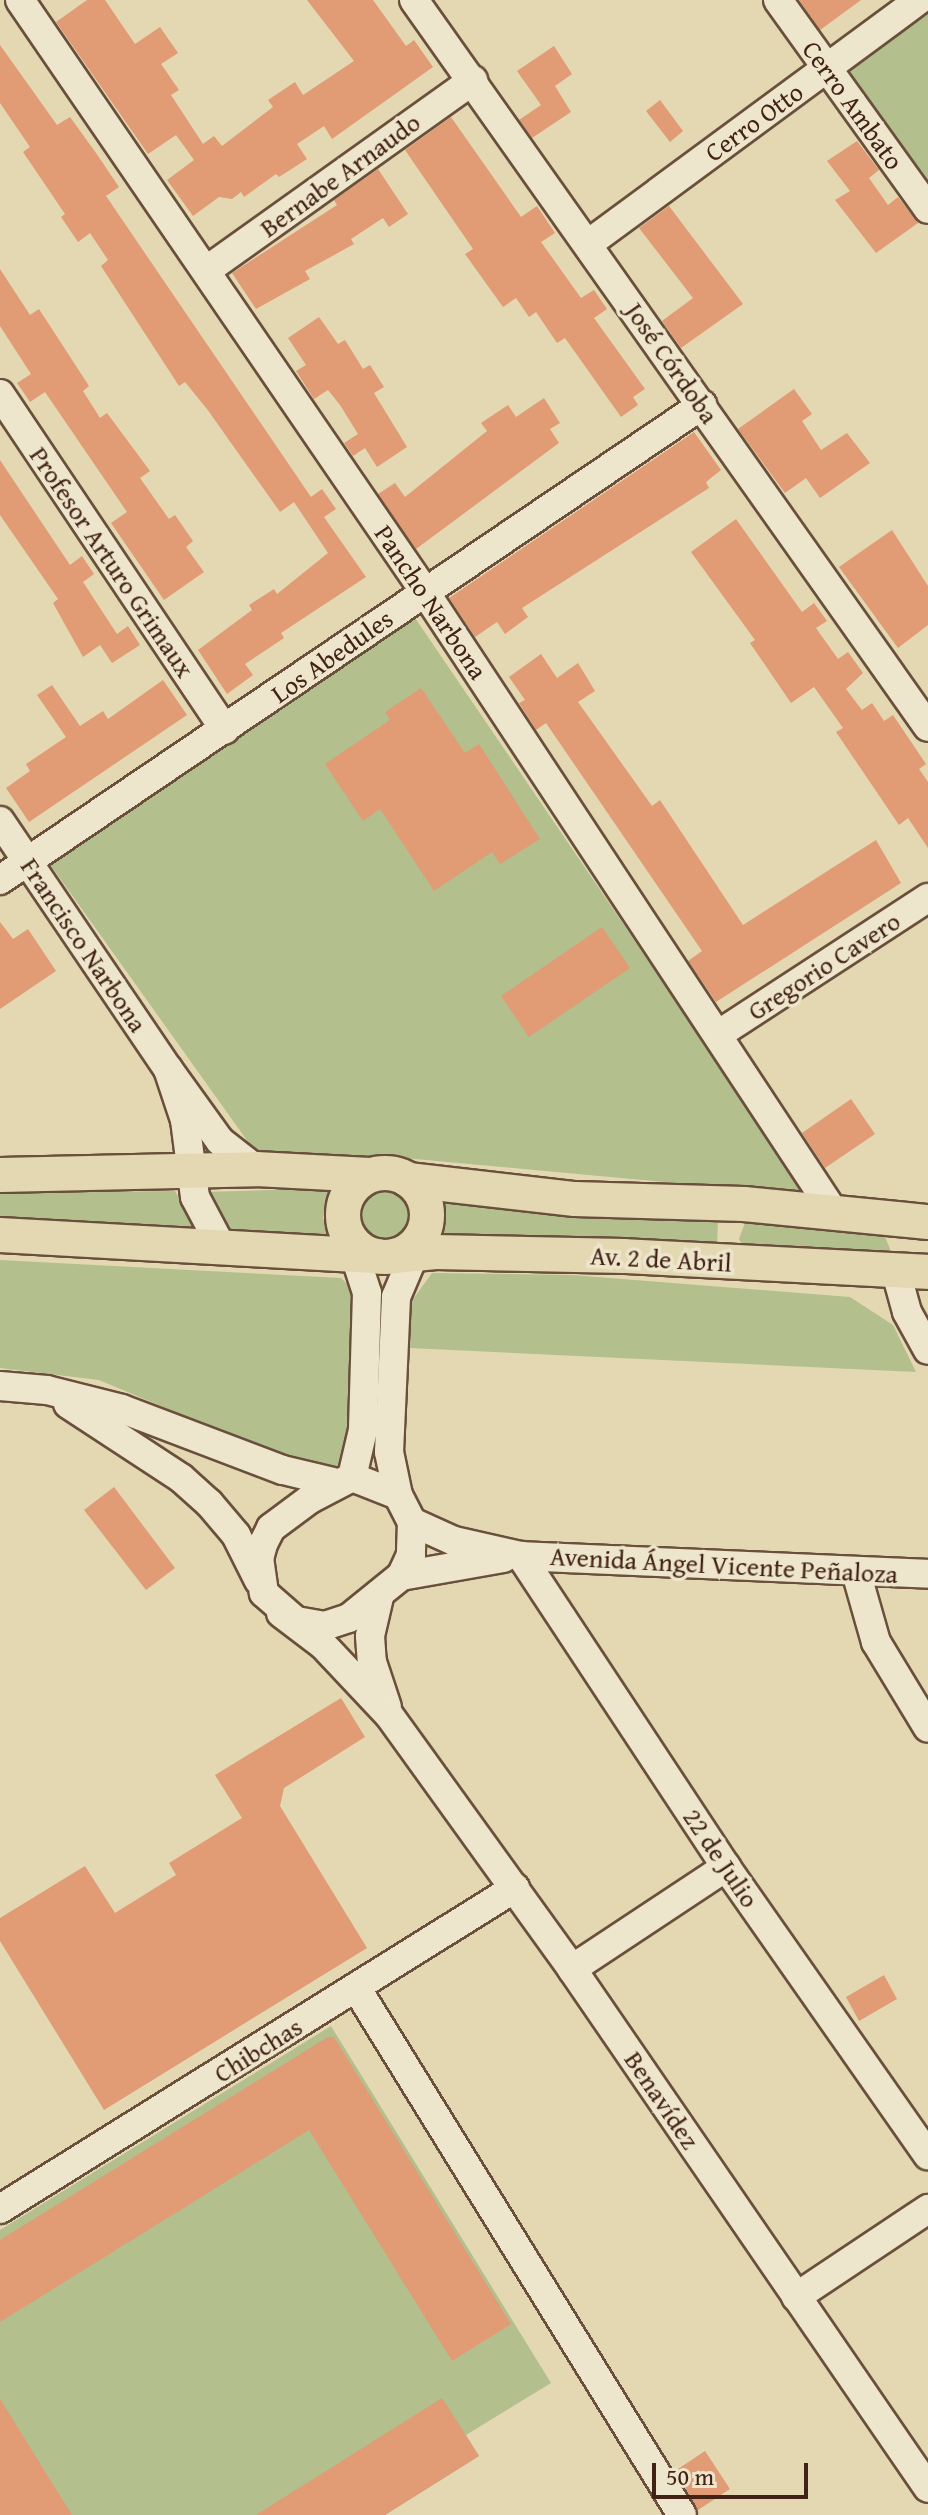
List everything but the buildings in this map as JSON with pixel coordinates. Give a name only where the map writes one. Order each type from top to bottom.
[{"type":"main road","points":[[0,1175],[256,1169],[370,1175],[390,1173],[408,1180],[575,1199],[744,1204],[889,1215],[928,1222]]},
{"type":"main road","points":[[370,1175],[346,1199],[386,1248],[425,1203],[408,1180]]},
{"type":"main road","points":[[740,1263],[727,1233],[744,1204]]},
{"type":"main road","points":[[889,1215],[900,1254],[912,1272]]},
{"type":"main road","name":"Av. 2 de Abril","points":[[0,1235],[221,1246],[386,1248],[912,1272]]},
{"type":"street","name":"Pancho Narbona","points":[[20,0],[425,592],[833,1211]]},
{"type":"street","name":"José Córdoba","points":[[414,0],[928,727]]},
{"type":"street","name":"Cerro Ambato","points":[[778,0],[928,209]]},
{"type":"street","name":"Cerro Otto","points":[[588,244],[919,0]]},
{"type":"street","name":"Bernabe Arnaudo","points":[[207,270],[473,80]]},
{"type":"street","name":"Profesor Arturo Grimaux","points":[[0,394],[225,730]]},
{"type":"street","name":"Los Abedules","points":[[0,880],[702,405]]},
{"type":"street","name":"Francisco Narbona","points":[[0,821],[220,1141],[256,1169]]},
{"type":"street","name":"Gregorio Cavero","points":[[719,1034],[928,898]]},
{"type":"street","name":"Francisco Narbona","points":[[168,1069],[185,1120],[195,1197],[221,1246]]},
{"type":"street","points":[[273,1603],[259,1559],[271,1528],[342,1480],[363,1430],[367,1293],[386,1248]]},
{"type":"street","points":[[47,1390],[181,1478],[209,1503],[236,1535],[273,1603],[325,1626],[349,1618],[379,1597],[401,1576],[411,1555],[412,1522],[398,1495],[389,1452],[396,1297],[386,1248]]},
{"type":"street","points":[[912,1272],[907,1312],[928,1350]]},
{"type":"street","points":[[0,1386],[47,1390],[122,1409],[283,1470],[342,1480],[398,1495]]},
{"type":"street","name":"Avenida Ángel Vicente Peñaloza","points":[[412,1522],[454,1541],[521,1556],[928,1574]]},
{"type":"street","name":"Avenida Ángel Vicente Peñaloza","points":[[401,1576],[521,1556]]},
{"type":"street","name":"22 de Julio","points":[[521,1556],[726,1867],[928,2155]]},
{"type":"street","points":[[856,1572],[876,1642],[928,1728]]},
{"type":"street","name":"Benavídez","points":[[379,1597],[370,1636],[372,1662],[389,1715]]},
{"type":"street","name":"Benavídez","points":[[273,1603],[323,1645],[389,1715],[572,1969],[928,2488]]},
{"type":"street","points":[[572,1969],[726,1867]]},
{"type":"street","name":"Chibchas","points":[[0,2209],[515,1888]]},
{"type":"street","points":[[357,1989],[682,2515]]},
{"type":"street","points":[[796,2297],[928,2209]]},
{"type":"green space","points":[[928,13],[928,184],[847,73]]},
{"type":"green space","points":[[415,618],[806,1195],[404,1158],[256,1153],[49,863]]},
{"type":"green space","points":[[334,1188],[323,1218],[339,1246],[225,1234],[204,1192]]},
{"type":"green space","points":[[382,1188],[402,1196],[410,1216],[402,1236],[382,1244],[362,1236],[354,1216],[362,1196]]},
{"type":"green space","points":[[175,1191],[197,1232],[0,1224],[0,1193]]},
{"type":"green space","points":[[441,1198],[718,1218],[717,1248],[435,1242],[445,1223]]},
{"type":"green space","points":[[746,1220],[883,1232],[890,1249],[884,1262],[746,1252],[739,1239]]},
{"type":"green space","points":[[0,1260],[341,1278],[359,1295],[349,1437],[335,1471],[311,1469],[99,1380],[0,1368]]},
{"type":"green space","points":[[432,1273],[572,1275],[850,1297],[893,1325],[916,1372],[410,1348],[411,1302]]},
{"type":"green space","points":[[331,2026],[551,2383],[466,2435],[479,2456],[385,2515],[0,2515],[0,2230]]}]
